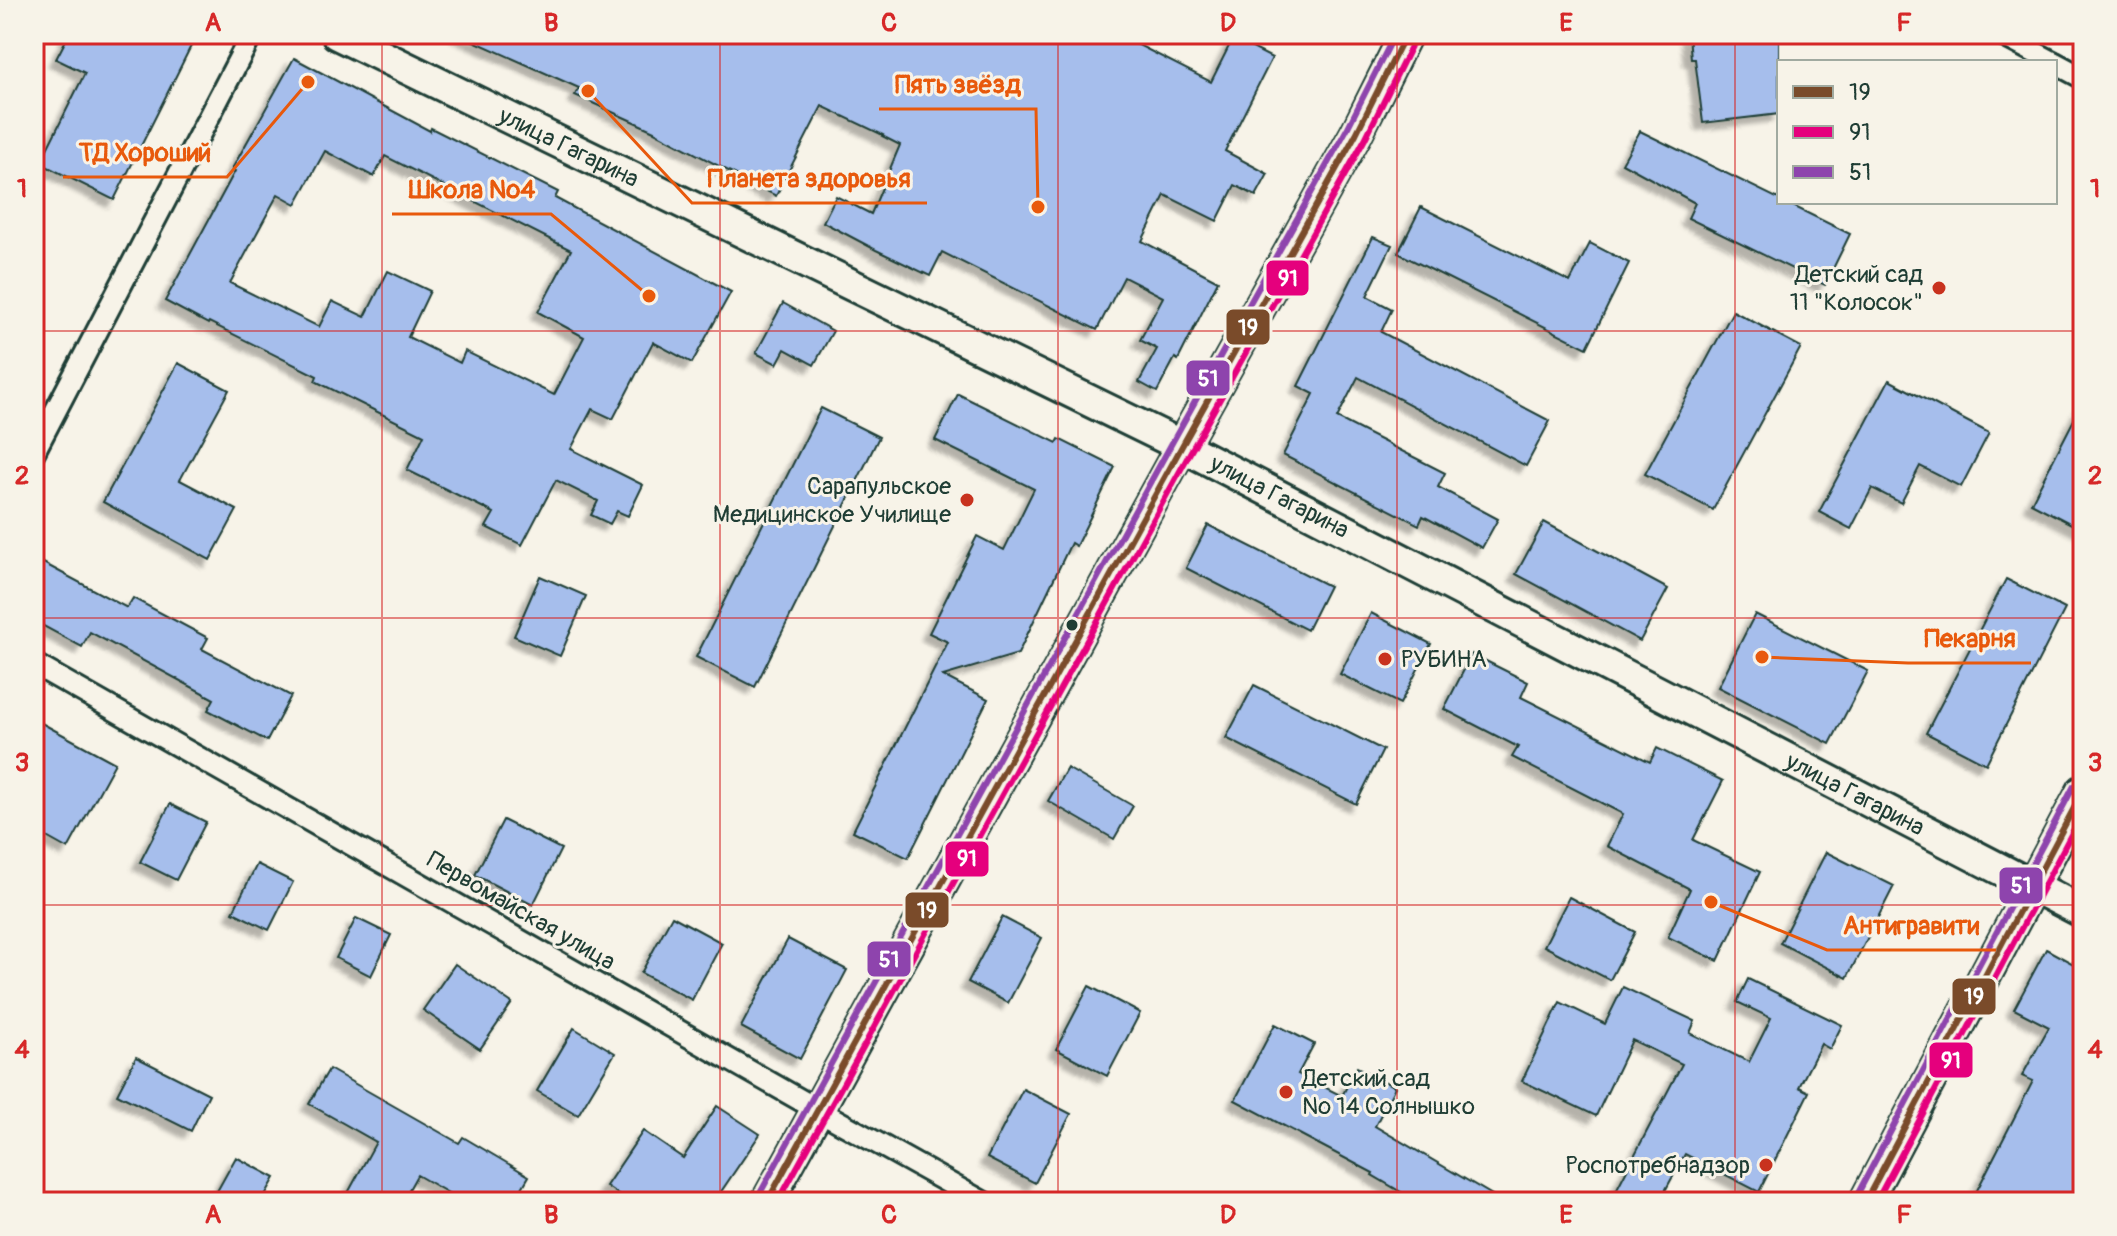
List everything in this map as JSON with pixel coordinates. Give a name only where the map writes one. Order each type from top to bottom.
[{"type":"street","points":[[34,452],[252,34]]},
{"type":"street","name":"улица Гагарина","points":[[337,34],[1182,446],[2083,912]]},
{"type":"street","points":[[767,1202],[1356,134],[1406,34]]},
{"type":"street","points":[[2000,34],[2050,60]]},
{"type":"street","points":[[2057,64],[2083,78]]},
{"type":"street","name":"Первомайская улица","points":[[34,664],[983,1202]]},
{"type":"street","points":[[1865,1202],[2083,791]]},
{"type":"building","points":[[69,34],[197,34],[114,200],[40,163],[85,73],[56,59]]},
{"type":"building","points":[[458,34],[1117,34],[1211,82],[1233,38],[1272,58],[1225,151],[1268,174],[1256,196],[1235,185],[1217,221],[1165,195],[1142,241],[1218,281],[1178,360],[1175,358],[1157,392],[1139,382],[1157,349],[1140,340],[1163,297],[1124,277],[1097,330],[942,252],[930,276],[823,222],[836,196],[871,214],[900,145],[883,135],[822,106],[776,196],[654,131],[575,95],[579,88]]},
{"type":"building","points":[[1689,34],[1779,34],[1777,114],[1703,123],[1695,59],[1691,59]]},
{"type":"building","points":[[294,58],[430,131],[431,128],[558,192],[555,198],[731,292],[692,363],[653,342],[613,419],[592,409],[571,449],[643,485],[628,516],[617,511],[610,524],[591,515],[598,501],[556,480],[522,545],[486,527],[494,513],[407,470],[424,435],[315,381],[317,376],[165,301],[235,171],[232,169]],"holes":[[[325,151],[374,177],[385,156],[571,250],[538,312],[584,337],[554,395],[465,351],[460,363],[408,337],[430,291],[388,271],[365,317],[332,301],[319,327],[230,283],[278,194],[296,204]]]},
{"type":"building","points":[[1640,131],[1777,198],[1777,204],[1789,204],[1850,234],[1825,285],[1688,218],[1695,203],[1622,163]]},
{"type":"building","points":[[1421,207],[1570,282],[1590,243],[1629,263],[1587,348],[1398,253]]},
{"type":"building","points":[[1373,237],[1392,245],[1367,296],[1392,309],[1381,332],[1550,421],[1526,466],[1358,377],[1337,418],[1445,473],[1438,487],[1498,519],[1482,548],[1423,516],[1419,525],[1283,455],[1314,394],[1298,386]]},
{"type":"building","points":[[783,303],[833,331],[814,365],[785,349],[777,364],[756,353]]},
{"type":"building","points":[[1733,311],[1801,347],[1713,510],[1645,474]]},
{"type":"building","points":[[178,363],[229,390],[180,480],[237,510],[210,560],[103,502]]},
{"type":"building","points":[[1889,380],[1989,433],[1961,487],[1920,466],[1901,503],[1872,488],[1851,529],[1819,512]]},
{"type":"building","points":[[958,394],[1057,443],[1059,439],[1115,467],[1076,546],[1071,543],[1018,654],[943,676],[988,699],[908,858],[853,831],[948,642],[929,633],[977,536],[1004,550],[1034,489],[935,440]]},
{"type":"building","points":[[2083,402],[2083,530],[2031,503]]},
{"type":"building","points":[[821,408],[879,437],[755,687],[696,657]]},
{"type":"building","points":[[1544,522],[1668,589],[1640,641],[1516,574]]},
{"type":"building","points":[[1208,525],[1329,586],[1307,630],[1186,568]]},
{"type":"building","points":[[34,558],[127,608],[133,598],[208,638],[202,649],[291,696],[267,741],[208,710],[214,699],[90,632],[82,647],[34,621]]},
{"type":"building","points":[[540,576],[586,596],[560,656],[514,636]]},
{"type":"building","points":[[2006,579],[2065,609],[1986,764],[1926,733]]},
{"type":"building","name":"РУБИНА","points":[[1371,613],[1431,644],[1400,704],[1340,674]]},
{"type":"building","points":[[1755,614],[1868,671],[1830,744],[1718,687]]},
{"type":"building","points":[[1472,654],[1528,682],[1521,697],[1650,762],[1657,748],[1723,781],[1693,840],[1760,872],[1718,961],[1668,937],[1690,889],[1607,846],[1623,814],[1512,757],[1518,747],[1444,709]]},
{"type":"building","points":[[1254,685],[1383,750],[1356,804],[1226,738]]},
{"type":"building","points":[[34,719],[115,763],[68,849],[34,830]]},
{"type":"building","points":[[1067,768],[1133,806],[1114,839],[1048,801]]},
{"type":"building","points":[[170,804],[206,822],[176,880],[140,862]]},
{"type":"building","points":[[503,820],[561,849],[533,905],[475,875]]},
{"type":"building","points":[[1826,852],[1894,886],[1847,978],[1780,943]]},
{"type":"building","points":[[257,864],[293,882],[269,930],[233,912]]},
{"type":"building","points":[[1569,897],[1635,932],[1610,980],[1544,946]]},
{"type":"building","points":[[672,916],[722,943],[692,1000],[641,973]]},
{"type":"building","points":[[1002,917],[1042,938],[1008,1003],[968,982]]},
{"type":"building","points":[[356,918],[391,935],[371,976],[336,958]]},
{"type":"building","points":[[788,939],[847,970],[800,1059],[741,1027]]},
{"type":"building","points":[[2046,949],[2083,969],[2083,1202],[1971,1202],[2033,1081],[2022,1076],[2049,1027],[2014,1009]]},
{"type":"building","points":[[455,964],[512,1003],[480,1049],[423,1010]]},
{"type":"building","points":[[1748,979],[1842,1025],[1830,1049],[1821,1044],[1799,1087],[1809,1092],[1759,1192],[1685,1154],[1659,1202],[1610,1202],[1682,1064],[1632,1040],[1596,1116],[1522,1081],[1560,1002],[1605,1024],[1623,987],[1695,1021],[1690,1033],[1749,1062],[1771,1018],[1737,1002]]},
{"type":"building","points":[[1089,986],[1140,1013],[1107,1076],[1056,1049]]},
{"type":"building","name":"Детский сад № 14 Солнышко","points":[[1275,1024],[1314,1044],[1298,1074],[1342,1096],[1357,1067],[1395,1087],[1375,1126],[1504,1202],[1418,1202],[1373,1173],[1235,1100]]},
{"type":"building","points":[[574,1028],[615,1053],[578,1115],[537,1091]]},
{"type":"building","points":[[136,1057],[209,1094],[191,1131],[117,1094]]},
{"type":"building","points":[[329,1069],[459,1143],[463,1137],[529,1176],[514,1202],[464,1202],[417,1175],[402,1202],[343,1202],[376,1142],[309,1104]]},
{"type":"building","points":[[1023,1089],[1071,1114],[1035,1183],[987,1158]]},
{"type":"building","points":[[717,1106],[760,1134],[714,1202],[630,1202],[606,1186],[643,1131],[683,1158]]},
{"type":"building","points":[[236,1157],[275,1178],[261,1202],[211,1202]]},
{"type":"transit line","name":"51","points":[[758,1197],[1347,129],[1395,34]]},
{"type":"transit line","name":"19","points":[[767,1202],[1356,134],[1406,34]]},
{"type":"transit line","name":"91","points":[[778,1202],[1365,139],[1415,38]]},
{"type":"transit line","name":"51","points":[[1856,1197],[2074,786]]},
{"type":"transit line","name":"19","points":[[1865,1202],[2083,791]]},
{"type":"transit line","name":"91","points":[[1876,1202],[2083,812]]},
{"type":"place","name":"ТД Хороший","points":[[308,82]]},
{"type":"place","name":"Планета здоровья","points":[[588,91]]},
{"type":"place","name":"Пять звёзд","points":[[1038,207]]},
{"type":"place","name":"Детский сад 11 \"Колосок\"","points":[[1939,288]]},
{"type":"place","name":"Школа №4","points":[[649,296]]},
{"type":"place","name":"Сарапульское Медицинское Училище","points":[[967,500]]},
{"type":"place","name":"Пекарня","points":[[1762,657]]},
{"type":"place","name":"РУБИНА","points":[[1385,659]]},
{"type":"place","name":"Антигравити","points":[[1711,902]]},
{"type":"place","name":"Детский сад № 14 Солнышко","points":[[1286,1092]]},
{"type":"place","name":"Роспотребнадзор","points":[[1766,1165]]}]
